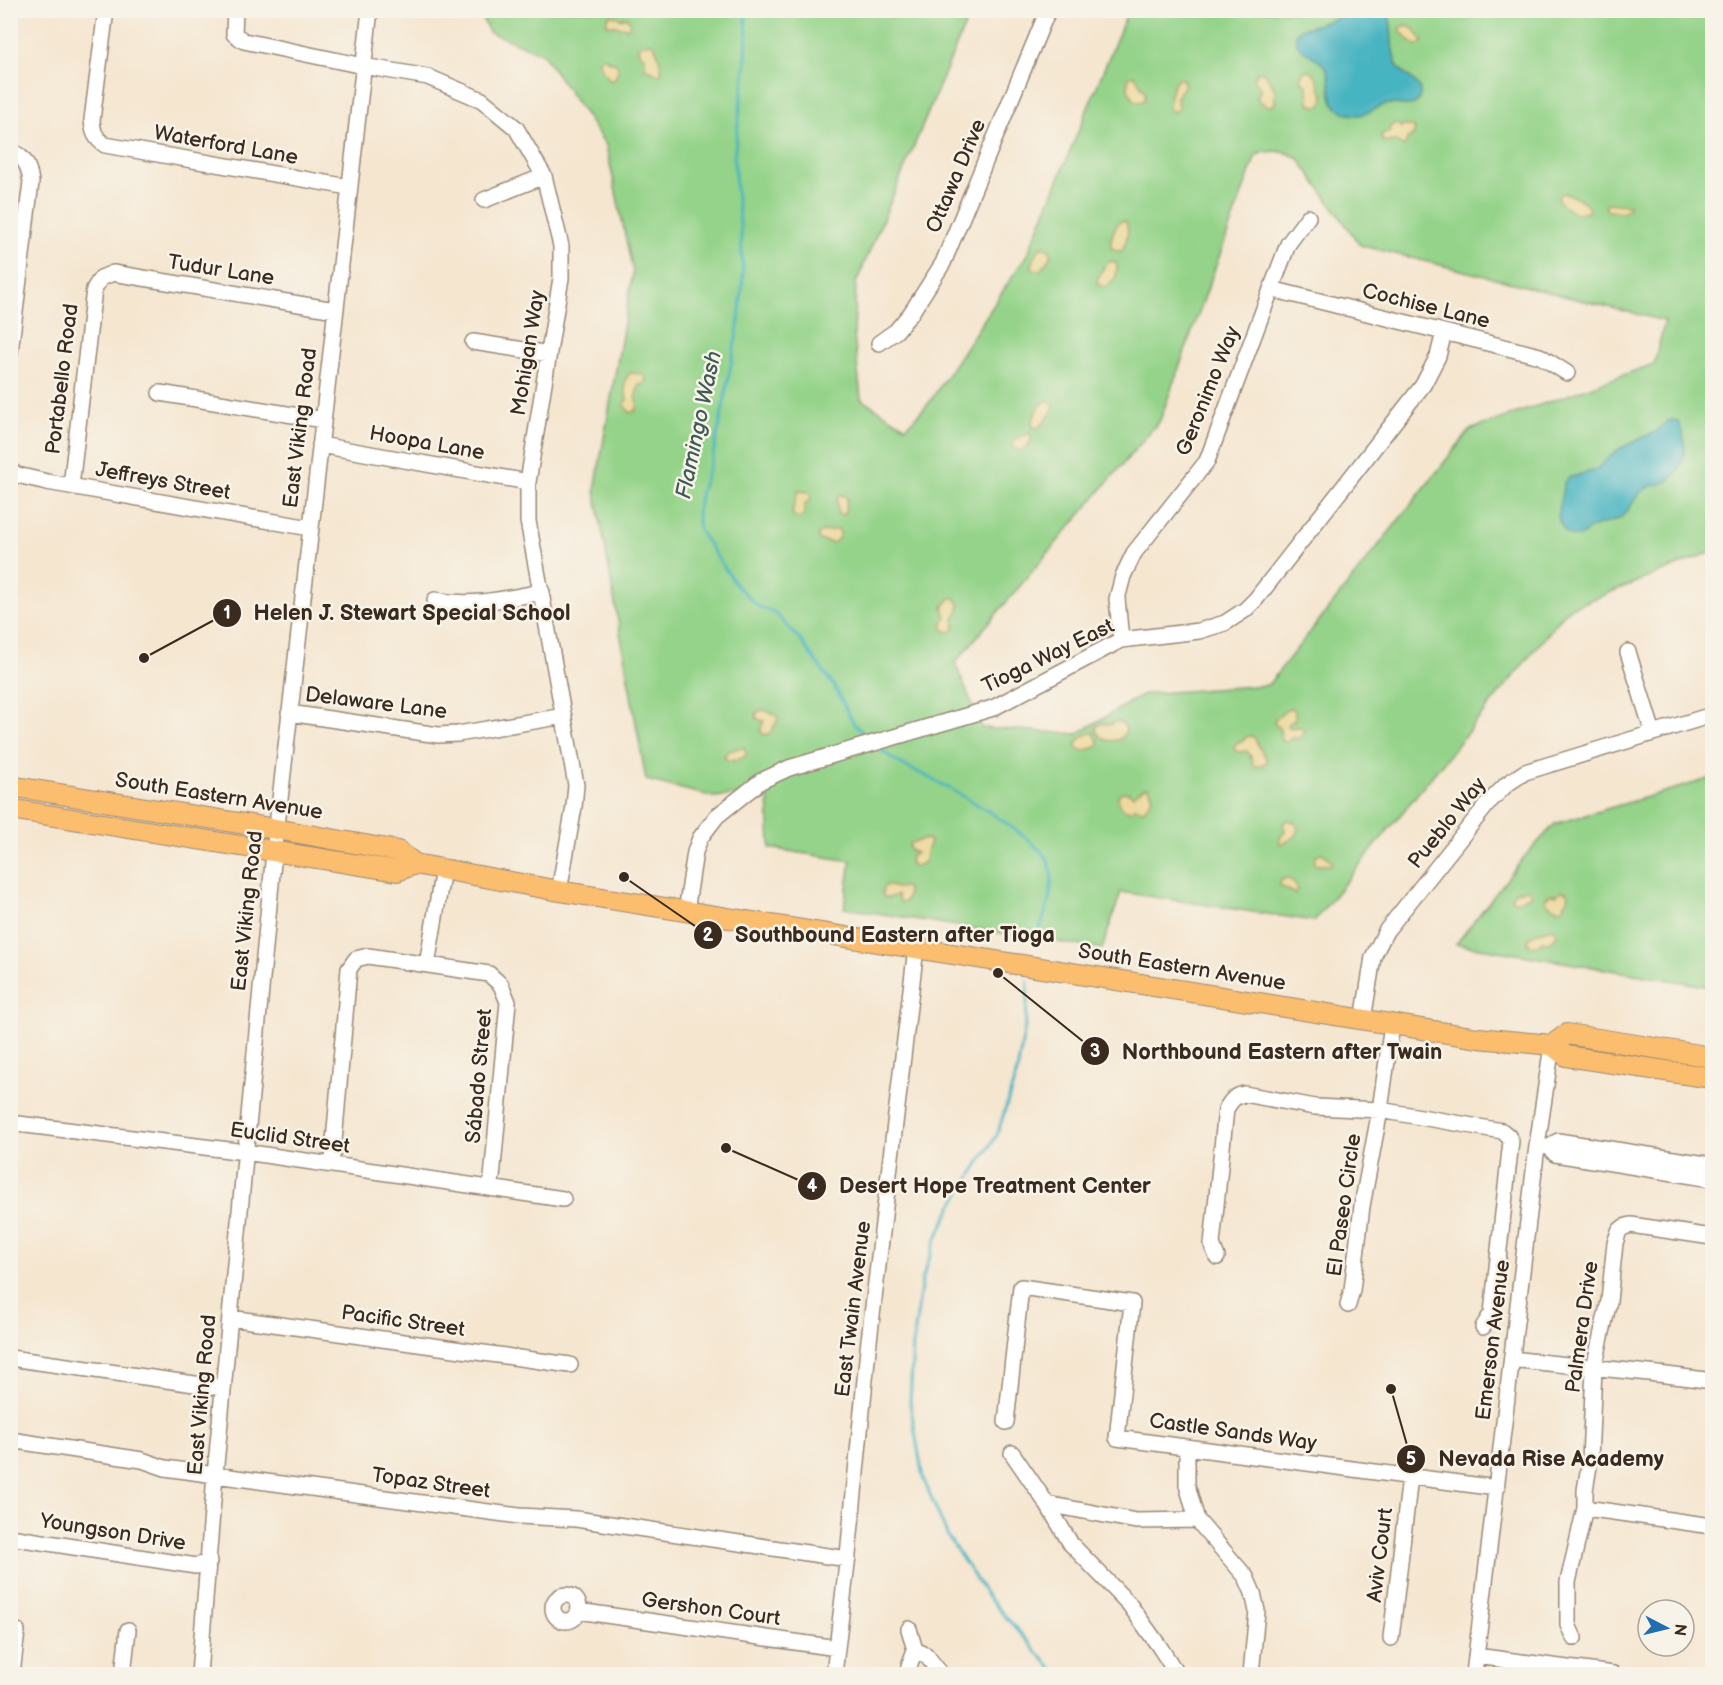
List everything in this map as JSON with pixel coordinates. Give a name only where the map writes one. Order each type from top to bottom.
[{"type":"main road","name":"South Eastern Avenue","points":[[10,786],[398,851],[415,864],[559,891],[1392,1025],[1552,1046],[1566,1056],[1713,1078]]},
{"type":"main road","name":"South Eastern Avenue","points":[[10,809],[397,871],[415,864]]},
{"type":"main road","name":"South Eastern Avenue","points":[[1552,1046],[1567,1034],[1713,1057]]},
{"type":"street","name":"Waterford Lane","points":[[106,10],[92,120],[93,131],[98,140],[105,145],[349,187]]},
{"type":"street","name":"Mohigan Way","points":[[235,10],[234,34],[244,41],[428,77],[482,100],[516,128],[544,176],[561,246],[561,278],[528,482],[528,520],[576,785],[559,891]]},
{"type":"street","name":"East Viking Road","points":[[199,1674],[215,1475],[276,829],[369,10]]},
{"type":"street","name":"Ottawa Drive","points":[[879,343],[896,331],[911,313],[943,262],[1048,10]]},
{"type":"street","points":[[10,151],[25,161],[31,182],[10,352]]},
{"type":"street","points":[[484,200],[544,176]]},
{"type":"street","name":"Geronimo Way","points":[[1121,640],[1117,599],[1123,576],[1134,553],[1207,461],[1288,244],[1308,217]]},
{"type":"street","name":"Tudur Lane","points":[[101,278],[113,273],[335,310]]},
{"type":"street","name":"Portabello Road","points":[[71,486],[94,289],[101,278]]},
{"type":"street","name":"Cochise Lane","points":[[1271,289],[1540,356],[1567,373]]},
{"type":"street","name":"Tioga Way East","points":[[686,912],[695,852],[700,838],[717,816],[761,781],[789,768],[993,708],[1121,640],[1199,631],[1225,623],[1251,604],[1423,385],[1438,356],[1444,332]]},
{"type":"street","points":[[473,342],[549,354]]},
{"type":"street","points":[[160,393],[322,420]]},
{"type":"street","name":"Hoopa Lane","points":[[320,445],[528,482]]},
{"type":"street","name":"Jeffreys Street","points":[[10,470],[17,475],[71,486],[310,528]]},
{"type":"street","points":[[435,600],[456,604],[479,603],[542,592]]},
{"type":"street","points":[[1628,652],[1653,733]]},
{"type":"street","name":"Delaware Lane","points":[[289,713],[438,735],[458,735],[564,716]]},
{"type":"street","name":"Pueblo Way","points":[[1363,1020],[1374,957],[1386,931],[1490,801],[1507,784],[1525,772],[1713,715]]},
{"type":"street","points":[[427,965],[443,869]]},
{"type":"street","name":"East Twain Avenue","points":[[834,1674],[848,1559],[868,1348],[916,948]]},
{"type":"street","name":"Sábado Street","points":[[333,1153],[350,969],[356,959],[368,956],[489,974],[501,985],[508,1002],[492,1178]]},
{"type":"street","name":"El Paseo Circle","points":[[1348,1305],[1392,1025]]},
{"type":"street","name":"Emerson Avenue","points":[[1474,1674],[1512,1359],[1544,1146],[1552,1046]]},
{"type":"street","points":[[1217,1257],[1212,1244],[1226,1109],[1237,1095],[1244,1094],[1315,1107],[1380,1110],[1502,1131],[1511,1141],[1492,1313],[1483,1327]]},
{"type":"street","name":"Euclid Street","points":[[10,1123],[245,1152],[563,1199]]},
{"type":"street","points":[[1544,1146],[1558,1141],[1713,1165]]},
{"type":"street","points":[[1544,1146],[1555,1154],[1713,1179]]},
{"type":"street","name":"Palmera Drive","points":[[1574,1638],[1568,1625],[1568,1582],[1585,1508],[1585,1490],[1590,1460],[1594,1368],[1609,1301],[1618,1231],[1631,1225],[1713,1237]]},
{"type":"street","name":"Castle Sands Way","points":[[1006,1422],[1021,1287],[1132,1303],[1117,1438],[1497,1488]]},
{"type":"street","name":"Pacific Street","points":[[230,1318],[570,1365]]},
{"type":"street","points":[[10,1358],[223,1388]]},
{"type":"street","points":[[1512,1359],[1713,1381]]},
{"type":"street","name":"Topaz Street","points":[[10,1440],[142,1460],[165,1468],[519,1516],[576,1519],[848,1559]]},
{"type":"street","points":[[1187,1447],[1187,1485],[1197,1520],[1246,1577],[1254,1593],[1257,1611],[1251,1674]]},
{"type":"street","points":[[1012,1454],[1047,1504],[1071,1544],[1129,1604],[1177,1674]]},
{"type":"street","name":"Aviv Court","points":[[1391,1638],[1410,1477]]},
{"type":"street","points":[[1047,1504],[1136,1521],[1197,1520]]},
{"type":"street","points":[[1585,1508],[1713,1526]]},
{"type":"street","name":"Youngson Drive","points":[[10,1537],[196,1566],[209,1562]]},
{"type":"street","name":"Gershon Court","points":[[578,1611],[837,1648]]},
{"type":"street","points":[[908,1674],[915,1650],[909,1629]]},
{"type":"street","points":[[123,1674],[128,1630]]},
{"type":"street","points":[[12,1674],[17,1631]]},
{"type":"street","points":[[915,1650],[926,1655],[941,1674]]},
{"type":"street","points":[[1476,1656],[1613,1674]]},
{"type":"green space","points":[[484,10],[971,11],[856,283],[854,335],[861,399],[906,427],[929,403],[1028,253],[1128,11],[1712,11],[1712,552],[1568,609],[1314,921],[1121,892],[1102,949],[844,908],[851,861],[770,848],[768,792],[714,797],[646,780],[595,490],[633,272],[606,145],[543,54],[489,32],[480,14]],"holes":[[[1276,151],[1288,153],[1299,159],[1360,245],[1665,321],[1654,364],[1470,430],[1268,685],[1144,694],[1077,734],[982,728],[955,663],[1160,420],[1256,155]]]},
{"type":"green space","points":[[1712,778],[1712,987],[1456,944],[1525,856],[1555,824]]},
{"type":"sand","points":[[610,15],[620,19],[627,17],[630,25],[628,28],[608,25],[606,22]]},
{"type":"sand","points":[[1405,25],[1414,29],[1423,41],[1421,44],[1416,46],[1401,32],[1401,28]]},
{"type":"sand","points":[[642,44],[654,44],[662,73],[659,74],[645,68],[645,58],[638,51],[638,47]]},
{"type":"sand","points":[[602,58],[615,62],[618,66],[615,79],[611,81],[600,65],[599,61]]},
{"type":"sand","points":[[1305,70],[1314,74],[1323,94],[1322,104],[1318,106],[1309,103],[1308,87],[1300,78]]},
{"type":"sand","points":[[1257,72],[1266,74],[1275,90],[1273,106],[1259,101],[1257,96],[1261,90],[1255,80]]},
{"type":"sand","points":[[1134,75],[1145,91],[1145,100],[1140,102],[1135,101],[1128,90],[1128,78]]},
{"type":"sand","points":[[1178,78],[1182,79],[1185,85],[1177,97],[1178,109],[1174,112],[1169,109],[1169,101],[1172,88]]},
{"type":"sand","points":[[1393,124],[1398,124],[1401,128],[1412,126],[1415,130],[1404,147],[1397,141],[1382,140],[1381,136],[1389,133]]},
{"type":"sand","points":[[1566,193],[1585,202],[1589,211],[1580,213],[1563,206],[1558,198],[1560,194]]},
{"type":"sand","points":[[1607,203],[1629,205],[1629,208],[1624,212],[1608,211],[1605,207]]},
{"type":"sand","points":[[1120,221],[1125,221],[1128,231],[1123,250],[1119,251],[1111,248],[1111,244],[1114,230]]},
{"type":"sand","points":[[1043,246],[1051,253],[1049,259],[1040,271],[1032,269],[1035,256]]},
{"type":"sand","points":[[1113,261],[1117,264],[1116,277],[1106,287],[1098,285],[1097,280],[1103,268],[1107,263]]},
{"type":"sand","points":[[630,373],[643,374],[646,380],[644,384],[639,385],[636,397],[638,406],[634,412],[629,412],[624,404],[627,399],[625,382]]},
{"type":"sand","points":[[1045,401],[1054,404],[1052,411],[1038,428],[1033,427],[1032,422],[1038,408]]},
{"type":"sand","points":[[1030,434],[1032,438],[1029,444],[1021,451],[1014,449],[1012,444],[1014,440]]},
{"type":"sand","points":[[798,491],[808,492],[811,496],[800,518],[795,517],[792,513]]},
{"type":"sand","points":[[840,495],[847,498],[845,512],[842,515],[838,514],[837,498]]},
{"type":"sand","points":[[838,529],[840,533],[838,539],[833,543],[819,540],[818,535],[822,532]]},
{"type":"sand","points":[[950,598],[955,598],[959,604],[959,610],[954,619],[954,629],[950,632],[945,631],[942,624],[946,617],[943,607]]},
{"type":"sand","points":[[1292,708],[1295,711],[1295,720],[1287,726],[1300,727],[1304,733],[1298,739],[1291,737],[1285,742],[1281,739],[1280,729],[1274,723],[1275,719]]},
{"type":"sand","points":[[765,710],[777,716],[778,720],[770,733],[765,735],[761,732],[764,721],[757,719],[756,712]]},
{"type":"sand","points":[[1121,722],[1126,728],[1125,733],[1120,739],[1112,741],[1102,738],[1096,728],[1104,723],[1110,725]]},
{"type":"sand","points":[[1092,732],[1099,743],[1096,747],[1083,751],[1077,748],[1076,744],[1082,737]]},
{"type":"sand","points":[[1251,736],[1255,738],[1267,761],[1261,766],[1254,766],[1247,751],[1238,752],[1234,749],[1238,742]]},
{"type":"sand","points":[[744,748],[747,754],[732,761],[727,760],[724,756],[727,752]]},
{"type":"sand","points":[[1145,787],[1149,788],[1153,797],[1144,810],[1136,807],[1130,811],[1121,806],[1118,796],[1122,792],[1133,796]]},
{"type":"sand","points":[[1287,820],[1295,822],[1298,828],[1295,837],[1282,844],[1280,838],[1285,831],[1283,823]]},
{"type":"sand","points":[[926,839],[930,841],[925,861],[912,866],[910,858],[916,853],[911,851],[910,843]]},
{"type":"sand","points":[[1320,853],[1332,862],[1331,865],[1315,865],[1315,856]]},
{"type":"sand","points":[[1287,878],[1298,889],[1295,894],[1280,885],[1281,880]]},
{"type":"sand","points":[[887,885],[896,888],[906,887],[908,894],[905,902],[900,902],[897,895],[884,897],[883,888]]},
{"type":"sand","points":[[1529,889],[1532,895],[1514,902],[1511,898],[1516,891]]},
{"type":"sand","points":[[1561,891],[1569,894],[1568,900],[1561,909],[1546,902],[1546,897],[1551,894],[1556,895]]},
{"type":"sand","points":[[1554,928],[1557,935],[1551,942],[1543,941],[1536,946],[1528,943],[1528,939],[1533,935]]},
{"type":"water","points":[[1368,11],[1381,11],[1390,19],[1396,63],[1417,83],[1420,96],[1412,105],[1386,104],[1359,115],[1344,112],[1334,103],[1326,68],[1299,46],[1296,35],[1300,29]]},
{"type":"water","points":[[1668,421],[1678,422],[1685,445],[1683,461],[1675,474],[1666,482],[1644,490],[1617,520],[1592,528],[1578,537],[1565,532],[1559,521],[1558,511],[1564,483],[1568,478],[1595,470],[1619,449],[1655,432]]},
{"type":"waterway","name":"Flamingo Wash","points":[[745,10],[746,60],[734,157],[743,276],[739,321],[721,418],[697,512],[699,530],[736,585],[758,606],[775,613],[801,641],[834,686],[854,724],[870,739]]},
{"type":"waterway","name":"Flamingo Wash","points":[[879,748],[898,762],[946,786],[994,815],[1044,854],[1050,866],[1051,884],[1037,938]]},
{"type":"waterway","name":"Flamingo Wash","points":[[1028,982],[1026,1021],[1017,1072],[997,1135],[952,1206],[936,1239],[922,1280],[913,1344],[910,1403],[923,1478],[948,1537],[987,1596],[1057,1674]]},
{"type":"place","name":"Helen J. Stewart Special School","points":[[144,658]]},
{"type":"place","name":"Southbound Eastern after Tioga","points":[[624,877]]},
{"type":"place","name":"Northbound Eastern after Twain","points":[[998,973]]},
{"type":"place","name":"Desert Hope Treatment Center","points":[[726,1148]]},
{"type":"place","name":"Nevada Rise Academy","points":[[1391,1389]]}]
